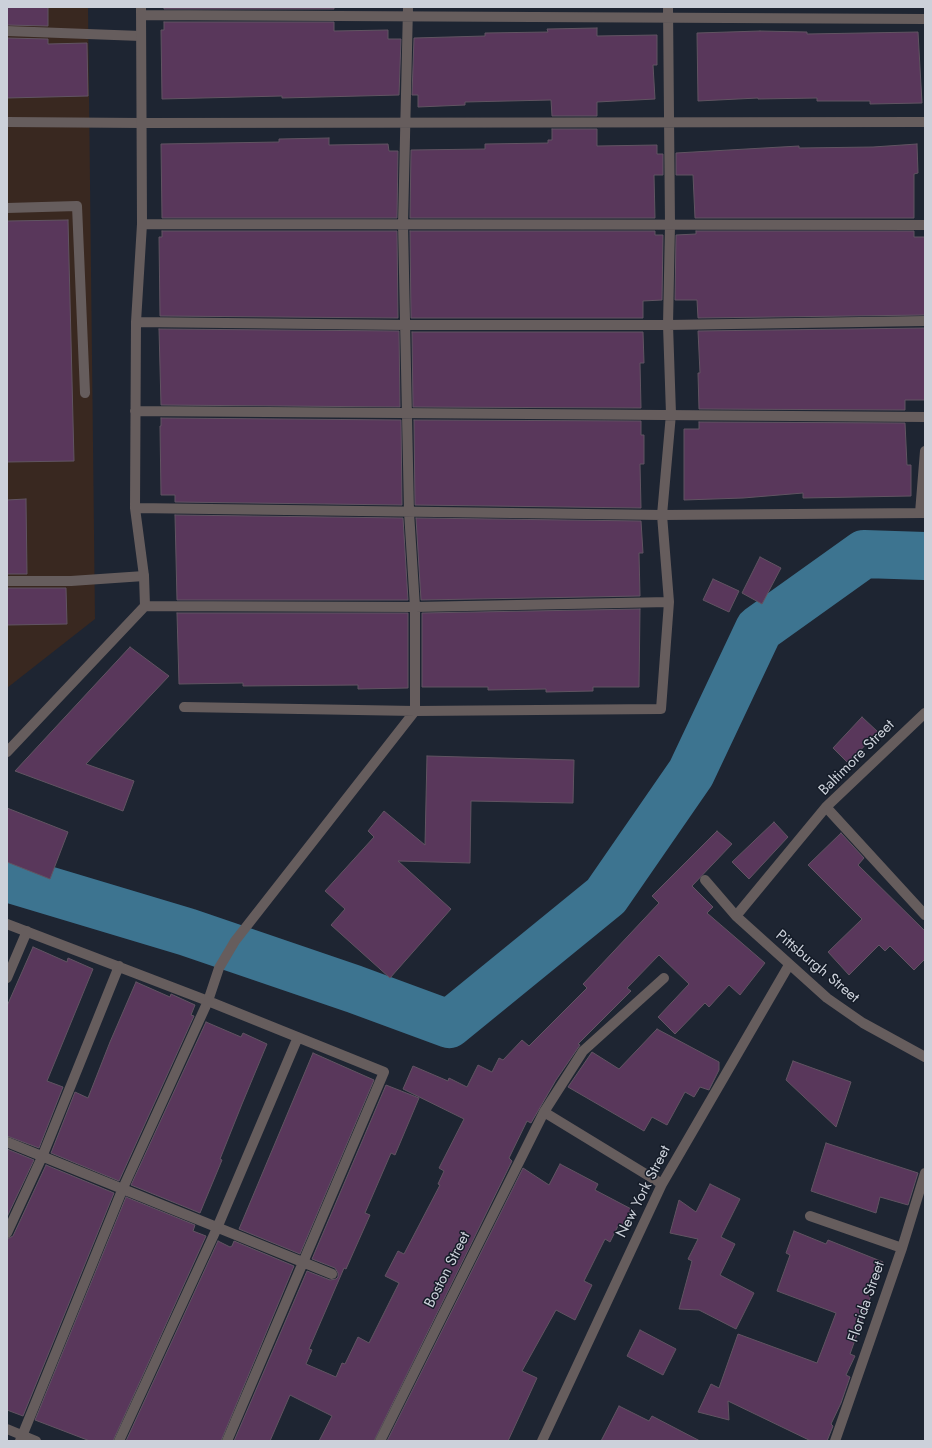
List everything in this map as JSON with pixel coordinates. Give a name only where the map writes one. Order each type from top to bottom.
[{"type":"street","points":[[7,752],[144,606],[144,576],[135,508],[136,322],[142,224],[141,11],[668,12],[925,19]]},
{"type":"street","points":[[21,1438],[123,1188],[208,1001],[219,968],[235,941],[415,711],[415,607],[409,512],[403,224],[404,124],[408,11]]},
{"type":"street","points":[[184,707],[415,711],[661,709],[669,602],[662,515],[671,414],[668,325],[670,225],[668,12]]},
{"type":"street","points":[[7,31],[141,36]]},
{"type":"street","points":[[7,122],[404,124],[925,122]]},
{"type":"street","points":[[7,208],[76,206],[85,393]]},
{"type":"street","points":[[142,224],[925,225]]},
{"type":"street","points":[[136,322],[406,325],[668,325],[925,321]]},
{"type":"street","points":[[135,412],[671,414],[925,418]]},
{"type":"street","points":[[135,508],[662,515],[922,513],[925,451]]},
{"type":"street","points":[[7,582],[71,581],[144,576]]},
{"type":"street","points":[[144,606],[415,607],[669,602]]},
{"type":"street","name":"Baltimore Street","points":[[925,713],[826,807],[925,915]]},
{"type":"street","points":[[736,916],[826,807]]},
{"type":"street","name":"Pittsburgh Street","points":[[705,880],[736,916],[827,998],[863,1023],[925,1057]]},
{"type":"street","points":[[7,924],[119,966],[384,1072],[302,1261],[227,1441]]},
{"type":"street","points":[[7,978],[27,931]]},
{"type":"street","name":"New York Street","points":[[542,1441],[662,1184],[789,965]]},
{"type":"street","points":[[7,1233],[42,1157],[119,966]]},
{"type":"street","name":"Boston Street","points":[[380,1441],[544,1112],[583,1051],[664,978]]},
{"type":"street","points":[[119,1441],[217,1228],[298,1037]]},
{"type":"street","points":[[544,1112],[662,1184]]},
{"type":"street","points":[[7,1142],[332,1274]]},
{"type":"street","name":"Florida Street","points":[[835,1441],[902,1248],[925,1173]]},
{"type":"street","points":[[810,1216],[902,1248]]},
{"type":"street","points":[[7,1429],[21,1438],[36,1441]]},
{"type":"shaded area","points":[[7,7],[88,7],[95,619],[7,688]]},
{"type":"building","points":[[7,7],[48,7],[48,26],[7,25]]},
{"type":"building","points":[[164,7],[334,7],[334,9],[164,9]]},
{"type":"building","points":[[164,22],[334,22],[334,31],[388,30],[388,39],[401,39],[399,95],[162,99],[161,30],[164,30]]},
{"type":"building","points":[[597,28],[597,36],[657,35],[657,65],[653,65],[655,99],[597,102],[597,116],[552,116],[551,100],[465,102],[465,105],[418,107],[418,95],[412,95],[414,38],[485,36],[485,33],[548,32],[547,29]]},
{"type":"building","points":[[760,31],[807,32],[807,34],[918,32],[922,103],[870,104],[870,101],[817,101],[817,98],[758,98],[698,101],[697,33]]},
{"type":"building","points":[[7,38],[48,39],[48,44],[87,43],[88,96],[7,98]]},
{"type":"building","points":[[552,129],[597,129],[597,146],[657,145],[657,154],[663,154],[663,175],[654,175],[655,218],[410,218],[411,150],[485,149],[485,144],[548,143],[548,140],[552,140]]},
{"type":"building","points":[[329,138],[329,145],[388,144],[389,151],[398,151],[397,218],[162,218],[161,144],[279,142],[279,139]]},
{"type":"building","points":[[917,144],[918,173],[914,174],[914,218],[695,218],[693,175],[676,175],[676,153],[799,146],[799,148],[873,147]]},
{"type":"building","points":[[68,220],[74,461],[7,462],[7,221]]},
{"type":"building","points":[[162,231],[397,231],[398,318],[160,316],[159,237],[162,237]]},
{"type":"building","points":[[410,231],[655,231],[655,235],[663,235],[662,300],[643,301],[643,318],[411,318]]},
{"type":"building","points":[[696,231],[914,231],[914,237],[925,237],[925,315],[698,318],[697,300],[675,300],[676,235],[696,234]]},
{"type":"building","points":[[925,328],[925,400],[905,400],[905,410],[699,409],[698,373],[700,373],[698,331]]},
{"type":"building","points":[[159,329],[399,331],[400,407],[161,405]]},
{"type":"building","points":[[412,332],[643,332],[644,363],[640,363],[641,408],[413,407]]},
{"type":"building","points":[[161,418],[401,420],[402,505],[175,502],[175,495],[161,495]]},
{"type":"building","points":[[414,420],[641,421],[641,435],[644,435],[644,464],[640,464],[641,508],[415,505]]},
{"type":"building","points":[[699,422],[905,423],[907,465],[911,465],[911,496],[803,498],[803,493],[743,498],[684,500],[684,429],[699,429]]},
{"type":"building","points":[[26,499],[27,574],[7,574],[7,500]]},
{"type":"building","points":[[175,515],[403,518],[408,600],[177,600]]},
{"type":"building","points":[[416,518],[641,521],[643,553],[639,553],[640,596],[421,600]]},
{"type":"building","points":[[760,557],[781,568],[762,604],[742,593]]},
{"type":"building","points":[[713,579],[739,591],[729,612],[703,600]]},
{"type":"building","points":[[7,588],[66,588],[67,624],[7,625]]},
{"type":"building","points":[[640,609],[639,687],[593,687],[593,691],[546,692],[546,689],[488,690],[488,687],[422,687],[422,613]]},
{"type":"building","points":[[177,613],[408,613],[408,688],[358,689],[358,685],[243,686],[243,683],[179,684]]},
{"type":"building","points":[[130,647],[169,676],[86,764],[134,781],[123,811],[15,771]]},
{"type":"building","points":[[862,717],[878,732],[848,763],[833,748]]},
{"type":"building","points":[[427,756],[574,760],[573,803],[471,801],[470,863],[398,861],[451,909],[390,978],[331,925],[345,909],[325,891],[374,837],[368,831],[384,811],[425,845]]},
{"type":"building","points":[[7,808],[68,832],[50,879],[7,862]]},
{"type":"building","points":[[774,822],[788,837],[749,879],[732,862]]},
{"type":"building","points":[[717,831],[732,844],[692,886],[713,907],[707,913],[765,963],[740,995],[729,985],[709,1007],[705,1003],[675,1034],[658,1017],[689,984],[659,955],[627,988],[631,991],[578,1044],[580,1045],[556,1080],[531,1123],[527,1121],[509,1158],[512,1161],[374,1441],[319,1441],[332,1416],[290,1395],[270,1441],[234,1441],[307,1271],[330,1280],[338,1277],[338,1273],[335,1268],[312,1259],[386,1085],[419,1098],[395,1155],[391,1153],[365,1213],[370,1215],[346,1269],[344,1268],[309,1349],[312,1350],[306,1364],[336,1377],[342,1363],[345,1364],[358,1337],[369,1343],[399,1283],[385,1276],[398,1251],[404,1254],[440,1185],[438,1184],[444,1171],[439,1168],[464,1119],[403,1089],[413,1066],[448,1081],[449,1078],[467,1087],[478,1065],[492,1072],[499,1058],[503,1060],[522,1040],[529,1046],[587,988],[583,984],[659,903],[652,896]]},
{"type":"building","points":[[841,833],[864,858],[858,865],[925,931],[925,959],[914,970],[890,946],[885,951],[879,945],[849,975],[828,952],[862,919],[808,865]]},
{"type":"building","points":[[33,947],[67,962],[68,958],[93,969],[47,1081],[63,1087],[39,1148],[7,1136],[7,1006]]},
{"type":"building","points":[[136,982],[170,997],[171,994],[195,1005],[191,1015],[194,1016],[119,1181],[51,1153],[75,1092],[88,1098]]},
{"type":"building","points":[[206,1022],[241,1037],[243,1033],[267,1044],[220,1159],[222,1160],[200,1213],[131,1185]]},
{"type":"building","points":[[657,1029],[719,1062],[719,1070],[709,1090],[700,1087],[694,1097],[685,1092],[667,1125],[652,1117],[644,1131],[568,1087],[592,1052],[619,1069]]},
{"type":"building","points":[[313,1053],[374,1080],[300,1254],[239,1229]]},
{"type":"building","points":[[793,1061],[851,1082],[836,1127],[786,1080]]},
{"type":"building","points":[[826,1143],[918,1173],[908,1205],[880,1197],[876,1213],[811,1191]]},
{"type":"building","points":[[7,1149],[34,1160],[7,1217]]},
{"type":"building","points":[[560,1164],[598,1184],[595,1190],[635,1211],[625,1230],[618,1226],[610,1242],[605,1239],[584,1281],[592,1285],[575,1320],[556,1310],[522,1371],[537,1378],[508,1441],[387,1441],[523,1168],[549,1185]]},
{"type":"building","points":[[46,1165],[114,1193],[23,1416],[7,1410],[7,1239],[13,1236]]},
{"type":"building","points":[[710,1184],[740,1199],[721,1237],[735,1244],[720,1275],[754,1293],[736,1329],[699,1310],[679,1309],[692,1261],[688,1259],[698,1239],[670,1233],[679,1200],[696,1212]]},
{"type":"building","points":[[126,1197],[195,1225],[193,1231],[206,1236],[113,1441],[90,1441],[35,1420]]},
{"type":"building","points":[[794,1231],[826,1244],[828,1240],[883,1262],[850,1354],[855,1356],[846,1375],[850,1377],[841,1403],[831,1424],[833,1426],[827,1441],[811,1441],[728,1401],[729,1420],[698,1412],[711,1384],[719,1388],[738,1334],[817,1363],[836,1313],[777,1291],[790,1255],[786,1253]]},
{"type":"building","points":[[218,1241],[230,1247],[234,1241],[294,1266],[221,1441],[126,1441]]},
{"type":"building","points":[[640,1330],[676,1349],[663,1375],[627,1356]]},
{"type":"building","points":[[619,1406],[649,1421],[652,1416],[700,1441],[601,1441]]},
{"type":"waterway","points":[[7,878],[187,932],[354,989],[449,1024],[606,896],[691,773],[759,629],[864,554],[925,556]]}]
